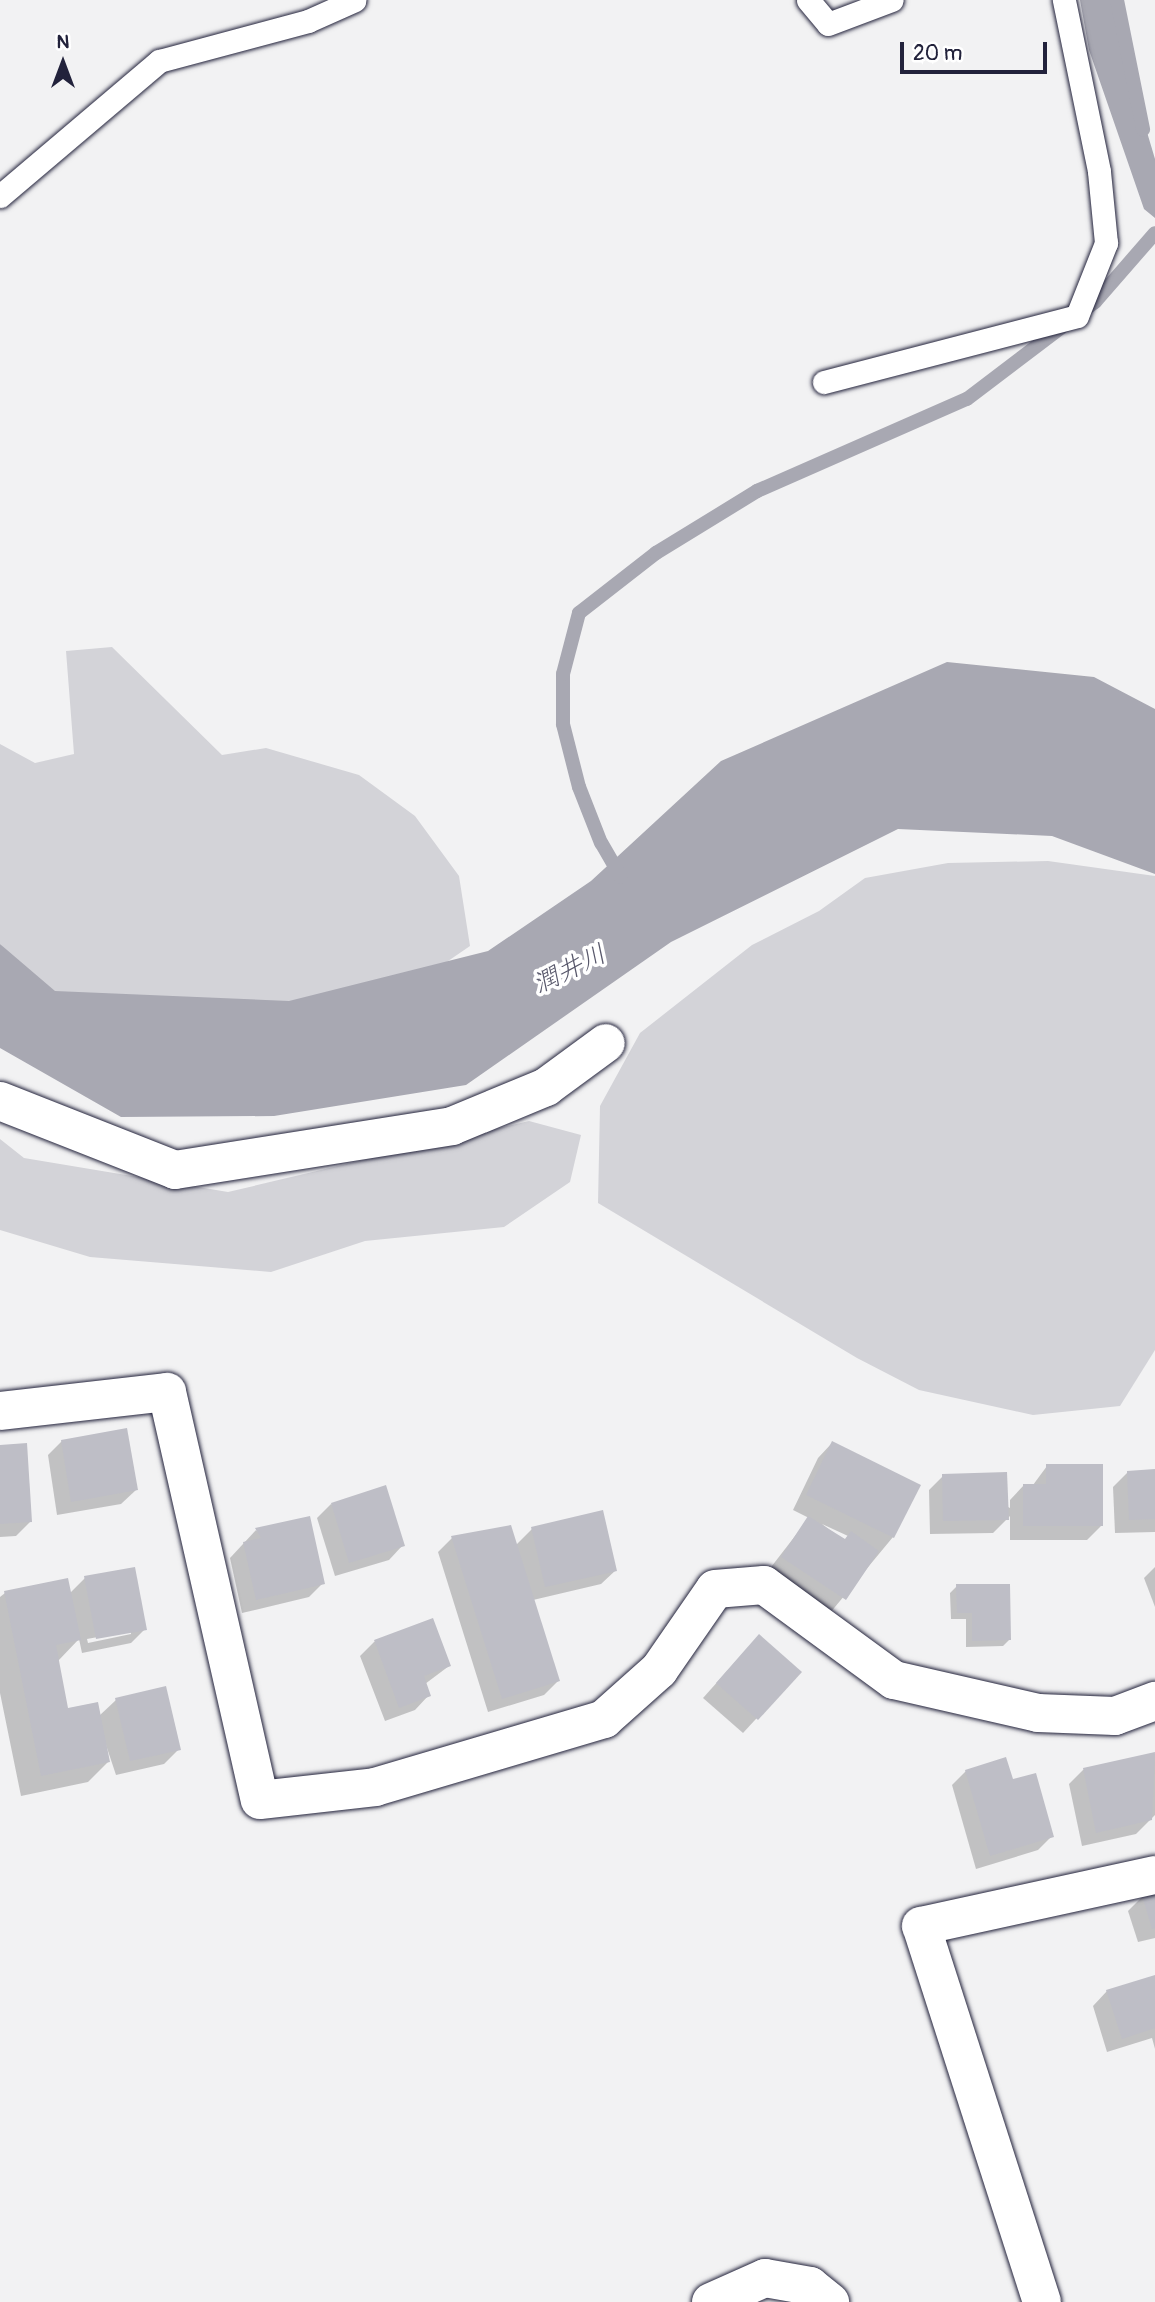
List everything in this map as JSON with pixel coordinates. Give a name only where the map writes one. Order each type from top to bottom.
[{"type":"street","points":[[0,1101],[175,1170],[452,1126],[546,1087],[606,1043]]},
{"type":"street","points":[[0,1411],[167,1392],[260,1800],[375,1787],[604,1719],[659,1670],[715,1589],[764,1585],[894,1680],[1038,1713],[1115,1716],[1155,1701]]},
{"type":"street","points":[[1042,2302],[921,1926],[1155,1875]]},
{"type":"street","points":[[711,2302],[765,2278],[810,2286],[830,2302]]},
{"type":"lane","points":[[0,197],[159,61],[308,21],[355,0]]},
{"type":"lane","points":[[808,0],[828,24],[892,0]]},
{"type":"lane","points":[[824,382],[1077,316],[1106,243],[1099,171],[1064,0]]},
{"type":"shaded area","points":[[112,647],[222,755],[266,748],[359,775],[415,816],[459,876],[470,946],[397,996],[229,1028],[60,1011],[0,944],[0,744],[35,763],[74,754],[66,651]]},
{"type":"shaded area","points":[[1048,861],[1155,876],[1155,1350],[1120,1406],[1033,1415],[919,1390],[857,1358],[598,1203],[600,1106],[640,1033],[752,945],[819,911],[865,878],[948,863]]},
{"type":"shaded area","points":[[529,1121],[581,1135],[570,1182],[504,1227],[365,1241],[271,1272],[90,1257],[0,1230],[0,1139],[24,1158],[228,1192]]},
{"type":"water","points":[[1080,0],[1113,0],[1124,55],[1155,159],[1155,218],[1144,209],[1089,50]]},
{"type":"water","name":"潤井川","points":[[947,662],[1094,677],[1155,709],[1155,874],[1052,836],[898,829],[671,942],[466,1085],[274,1116],[121,1117],[0,1048],[0,944],[55,991],[289,1001],[488,951],[591,881],[721,761]]},
{"type":"building","points":[[127,1428],[138,1490],[71,1502],[61,1440]]},
{"type":"building","points":[[832,1441],[921,1485],[894,1538],[806,1495]]},
{"type":"building","points":[[27,1443],[32,1522],[0,1524],[0,1445]]},
{"type":"building","points":[[1046,1464],[1103,1464],[1103,1526],[1023,1526],[1023,1484],[1046,1484]]},
{"type":"building","points":[[1155,1469],[1155,1519],[1129,1520],[1127,1471]]},
{"type":"building","points":[[1007,1472],[1009,1520],[943,1521],[942,1474]]},
{"type":"building","points":[[386,1485],[405,1546],[349,1563],[331,1503]]},
{"type":"building","points":[[603,1510],[617,1571],[545,1587],[531,1527]]},
{"type":"building","points":[[310,1516],[325,1584],[256,1600],[243,1542],[261,1538],[255,1528]]},
{"type":"building","points":[[808,1516],[845,1539],[851,1531],[879,1551],[846,1600],[781,1557]]},
{"type":"building","points":[[511,1525],[560,1681],[502,1699],[451,1536]]},
{"type":"building","points":[[135,1567],[147,1630],[96,1639],[84,1576]]},
{"type":"building","points":[[68,1578],[81,1640],[56,1645],[68,1708],[98,1702],[110,1762],[41,1776],[4,1591]]},
{"type":"building","points":[[956,1584],[1010,1584],[1011,1640],[972,1641],[972,1613],[957,1613]]},
{"type":"building","points":[[433,1618],[451,1666],[424,1676],[431,1696],[399,1708],[374,1640]]},
{"type":"building","points":[[759,1634],[802,1672],[758,1720],[716,1683]]},
{"type":"building","points":[[166,1686],[181,1750],[130,1761],[115,1698]]},
{"type":"building","points":[[1155,1752],[1152,1820],[1096,1833],[1083,1768]]},
{"type":"building","points":[[1006,1757],[1013,1779],[1036,1773],[1054,1837],[990,1856],[965,1770]]},
{"type":"building","points":[[1155,1891],[1155,1928],[1152,1929],[1142,1895]]},
{"type":"building","points":[[1155,1975],[1155,2028],[1122,2039],[1106,1990]]},
{"type":"waterway","points":[[1117,0],[1143,129]]},
{"type":"waterway","points":[[621,877],[601,843],[579,787],[563,724],[563,674],[579,613],[656,553],[757,491],[967,399],[1095,302],[1155,233]]}]
